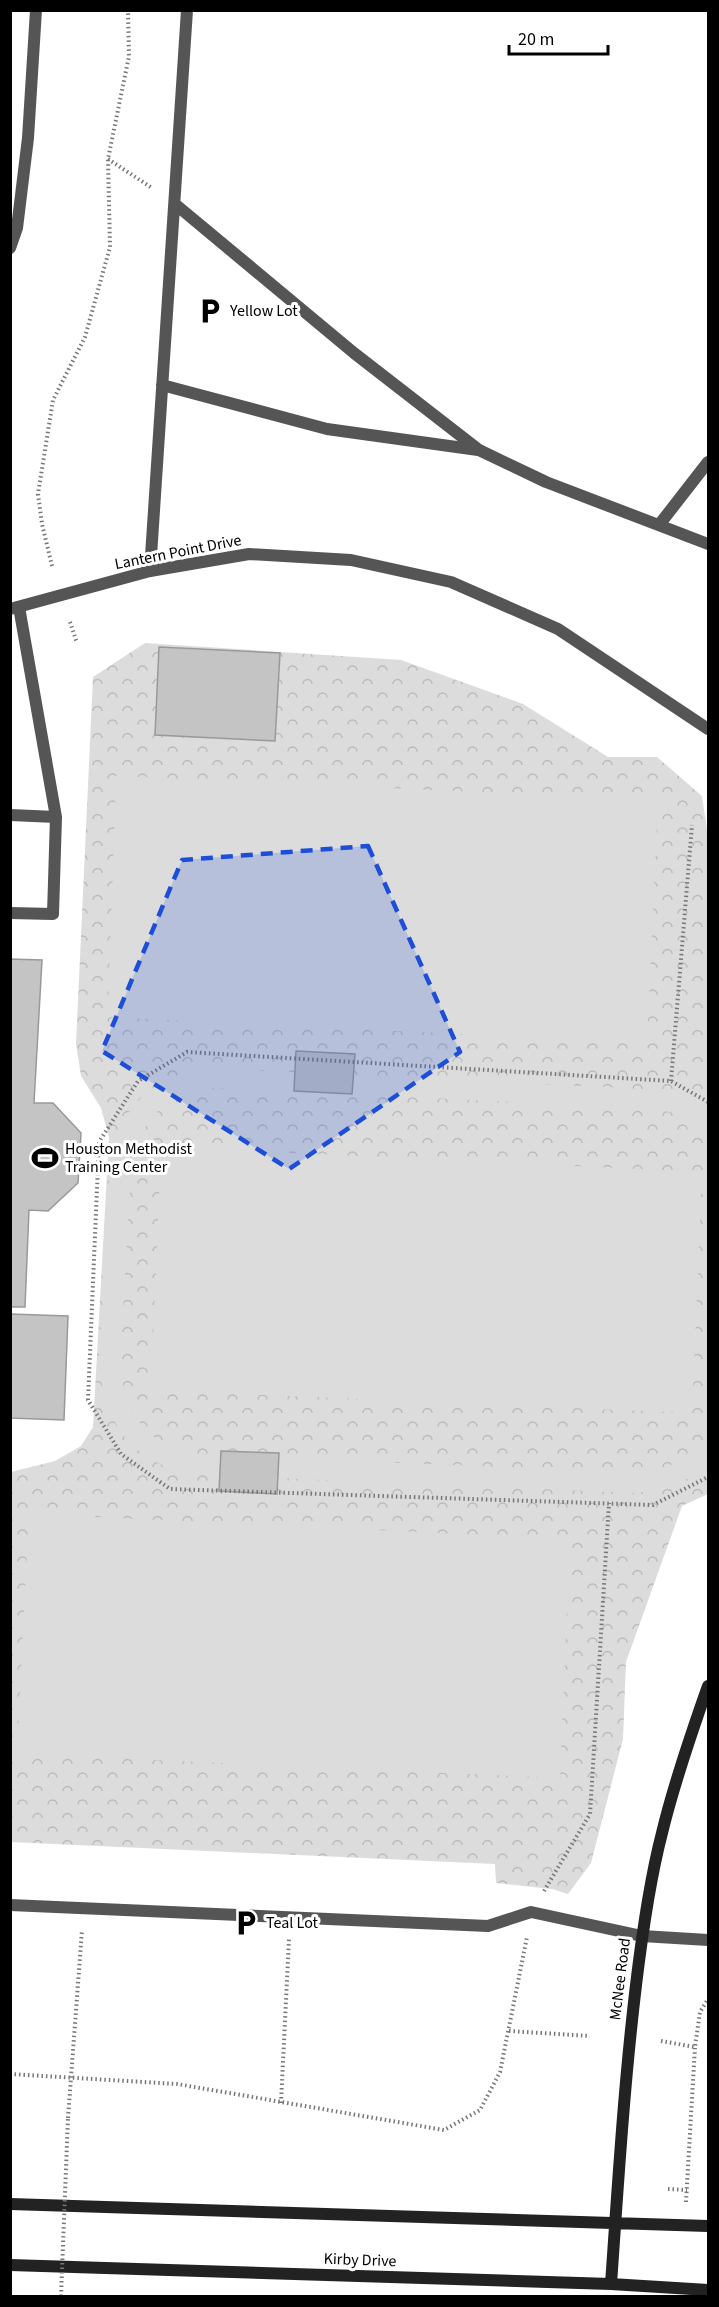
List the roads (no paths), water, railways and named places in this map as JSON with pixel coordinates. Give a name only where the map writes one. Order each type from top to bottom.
[{"type":"main road","name":"McNee Road","points":[[610,2284],[629,2039],[642,1936],[661,1834],[689,1739],[708,1686]]},
{"type":"main road","points":[[10,2204],[708,2226]]},
{"type":"main road","name":"Kirby Drive","points":[[10,2265],[610,2284],[708,2290]]},
{"type":"street","points":[[10,248],[17,228],[28,138],[36,10]]},
{"type":"street","points":[[150,571],[188,10]]},
{"type":"street","points":[[175,204],[354,354],[479,450],[546,482],[708,544]]},
{"type":"street","points":[[162,385],[327,429],[479,450]]},
{"type":"street","points":[[659,525],[708,462]]},
{"type":"street","name":"Lantern Point Drive","points":[[15,608],[150,571],[249,554],[351,560],[451,582],[558,628],[708,729]]},
{"type":"street","points":[[10,912],[53,914],[56,817],[15,608]]},
{"type":"street","points":[[10,816],[56,817]]},
{"type":"street","points":[[10,1905],[488,1926],[531,1912],[642,1936],[708,1940]]},
{"type":"place","name":"Yellow Lot","points":[[210,311]]},
{"type":"place","name":"Houston Methodist Training Center","points":[[45,1158]]},
{"type":"place","name":"Teal Lot","points":[[246,1923]]}]
